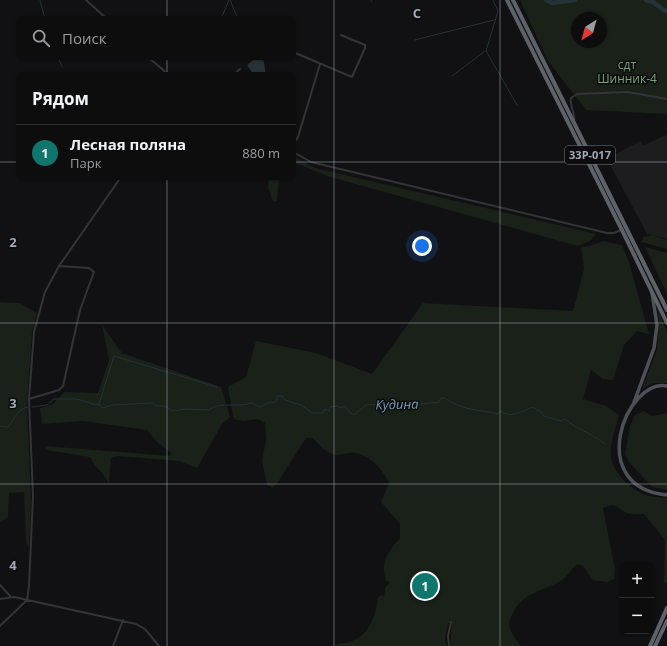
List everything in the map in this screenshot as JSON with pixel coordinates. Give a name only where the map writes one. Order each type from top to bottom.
[{"type":"highway","name":"33Р-017","points":[[507,0],[651,287],[667,323]]},
{"type":"highway","name":"33Р-017","points":[[513,0],[667,310]]},
{"type":"highway","points":[[650,646],[667,608]]},
{"type":"highway","points":[[655,646],[667,621]]},
{"type":"main road","points":[[651,287],[657,325],[654,348],[620,440],[619,455],[622,465],[629,478],[636,485],[650,492],[667,495]]},
{"type":"main road","points":[[631,409],[647,389],[659,385],[667,386]]},
{"type":"street","points":[[86,0],[104,16]]},
{"type":"street","points":[[296,53],[350,77],[354,76],[365,45],[341,35]]},
{"type":"street","points":[[152,60],[166,72]]},
{"type":"street","points":[[296,140],[320,64]]},
{"type":"street","points":[[236,72],[240,69]]},
{"type":"street","points":[[574,122],[575,118],[570,104],[571,98],[577,94],[628,92],[667,99]]},
{"type":"street","points":[[296,154],[311,162],[601,231],[611,233],[622,230]]},
{"type":"street","points":[[0,626],[27,600],[32,496],[30,399],[34,332],[45,292],[59,266],[119,180]]},
{"type":"street","points":[[30,399],[59,390],[63,386],[80,310],[94,272],[89,268],[59,266]]},
{"type":"street","points":[[0,585],[10,596]]},
{"type":"street","points":[[0,599],[10,596],[123,620],[145,629],[159,646]]},
{"type":"street","points":[[113,646],[123,620]]},
{"type":"street","points":[[449,646],[448,636],[451,622]]},
{"type":"shaded area","points":[[253,60],[264,60],[266,72],[252,72],[247,65]]},
{"type":"shaded area","points":[[667,134],[667,239],[647,234],[607,159],[640,141],[643,146]]},
{"type":"green space","name":"сдт Шинник-4","points":[[520,0],[667,0],[667,114],[586,110],[548,61]]},
{"type":"green space","points":[[296,158],[315,168],[596,234],[590,241],[578,246],[327,176],[296,163]]},
{"type":"green space","points":[[269,180],[279,180],[277,201],[273,202],[268,188]]},
{"type":"green space","points":[[652,235],[667,240],[667,249],[642,242],[643,237]]},
{"type":"green space","points":[[603,241],[622,245],[629,262],[649,334],[637,331],[624,345],[613,380],[603,379],[591,370],[583,399],[606,406],[619,415],[613,436],[611,458],[619,475],[640,493],[667,498],[667,583],[664,583],[665,540],[644,514],[629,514],[612,505],[603,508],[615,570],[614,579],[607,582],[593,580],[583,566],[577,564],[562,580],[535,592],[523,600],[514,611],[510,621],[510,629],[521,646],[450,646],[452,623],[448,623],[445,640],[447,646],[335,646],[356,639],[362,635],[370,624],[378,597],[382,595],[384,597],[385,588],[390,582],[386,581],[384,574],[385,562],[389,552],[400,538],[400,524],[381,502],[389,483],[383,473],[371,460],[361,454],[355,453],[333,454],[323,448],[312,438],[307,438],[304,441],[276,485],[272,488],[267,485],[262,461],[266,440],[265,423],[258,419],[244,421],[236,420],[233,417],[228,387],[246,377],[256,341],[316,353],[372,374],[423,303],[573,311],[584,269],[581,247],[590,246]]},
{"type":"green space","points":[[645,247],[667,253],[667,294]]},
{"type":"green space","points":[[0,302],[19,303],[37,313],[32,332],[27,405],[31,503],[29,546],[26,543],[24,492],[9,493],[8,517],[0,523]]},
{"type":"green space","points":[[656,306],[667,332],[667,383],[653,383],[642,389],[657,350],[659,320]]},
{"type":"green space","points":[[102,325],[122,353],[221,387],[230,417],[222,424],[197,468],[179,461],[118,456],[111,458],[109,483],[90,457],[46,450],[45,446],[170,456],[171,453],[156,441],[147,430],[83,421],[42,424],[40,408],[53,404],[64,392],[98,393],[109,360]]},
{"type":"green space","points":[[644,411],[652,416],[667,413],[667,490],[652,487],[629,462],[625,454],[630,426],[635,415]]},
{"type":"waterway","points":[[40,0],[44,16]]},
{"type":"waterway","points":[[222,16],[229,0]]},
{"type":"waterway","points":[[230,0],[237,16]]},
{"type":"waterway","points":[[493,0],[498,11],[486,51],[517,105]]},
{"type":"waterway","points":[[546,0],[552,3],[575,0]]},
{"type":"waterway","points":[[646,0],[653,2],[667,11]]},
{"type":"waterway","points":[[415,40],[494,20]]},
{"type":"waterway","points":[[452,76],[485,51]]},
{"type":"waterway","points":[[59,60],[62,67]]},
{"type":"waterway","points":[[99,404],[114,356],[217,387]]},
{"type":"waterway","name":"Кудина","points":[[32,407],[47,405],[54,399],[77,399],[96,405],[98,404],[103,408],[112,405],[152,403],[157,406],[164,406],[173,411],[185,409],[209,410],[213,407],[223,405],[252,403],[260,407],[270,402],[273,403],[277,400],[277,396],[282,396],[285,400],[301,405],[312,413],[323,413],[325,409],[329,411],[330,407],[338,406],[341,408],[345,406],[351,414],[354,415],[366,405],[413,402],[421,404],[439,402],[441,398],[466,408],[498,414],[500,411],[513,414],[533,407],[544,416],[561,421],[565,419],[605,444]]},
{"type":"waterway","name":"Кудина","points":[[0,426],[8,427],[18,412],[28,407]]},
{"type":"place","name":"Лесная поляна","points":[[425,586]]}]
